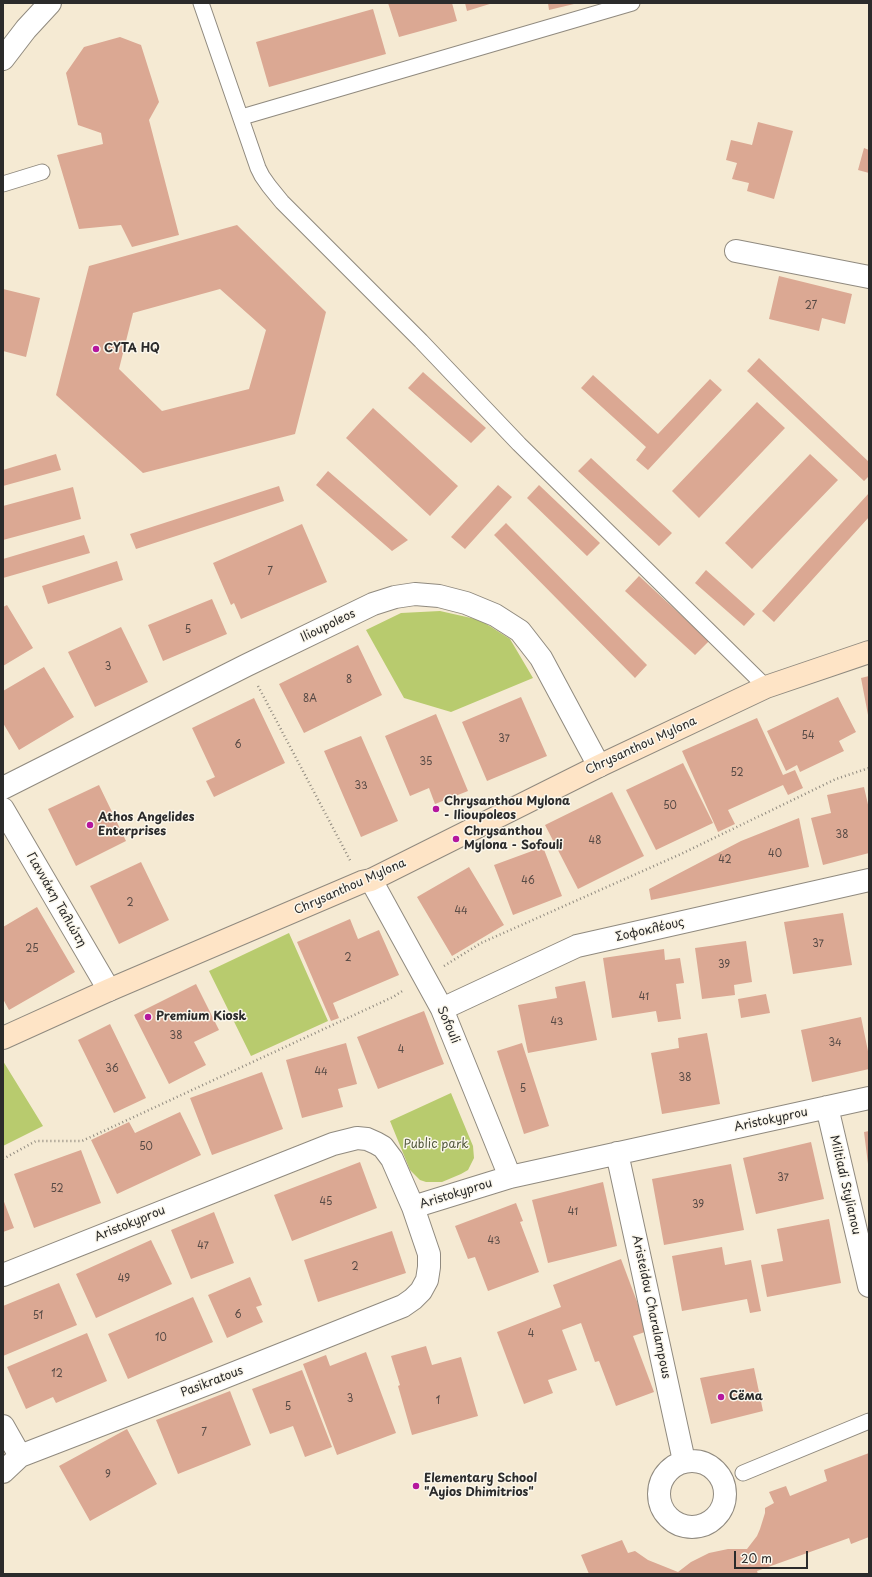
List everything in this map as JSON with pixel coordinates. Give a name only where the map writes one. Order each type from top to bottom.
[{"type":"street","points":[[3,59],[26,29],[50,3]]},
{"type":"street","points":[[736,250],[869,277]]},
{"type":"street","name":"Ilioupoleos","points":[[3,788],[247,665],[373,604],[395,597],[414,594],[439,596],[466,603],[495,615],[520,631],[541,658],[599,766]]},
{"type":"street","name":"Chrysanthou Mylona","points":[[3,1038],[109,990],[366,881],[599,766],[766,687],[869,652]]},
{"type":"street","name":"Γιαννάκη Ταλιώτη","points":[[3,809],[109,990]]},
{"type":"street","name":"Σοφοκλέους","points":[[442,1009],[577,946],[869,880]]},
{"type":"street","name":"Sofouli","points":[[366,881],[425,978],[442,1009],[510,1177]]},
{"type":"street","name":"Aristokyprou","points":[[3,1275],[346,1140],[356,1138],[367,1139],[383,1148],[392,1159],[413,1207],[510,1177],[869,1098]]},
{"type":"street","name":"Miltiadi Stylianou","points":[[827,1108],[869,1286]]},
{"type":"street","name":"Aristeidou Charalampous","points":[[617,1153],[684,1461]]},
{"type":"street","name":"Pasikratous","points":[[3,1472],[20,1456],[217,1380],[403,1306],[413,1300],[421,1291],[427,1280],[429,1254],[413,1207]]},
{"type":"street","points":[[3,1426],[20,1456]]},
{"type":"lane","points":[[201,3],[262,176],[282,202],[421,341],[519,444],[766,687]]},
{"type":"lane","points":[[242,117],[632,3]]},
{"type":"lane","points":[[3,184],[42,172]]},
{"type":"lane","points":[[744,1473],[869,1421]]},
{"type":"path","points":[[247,665],[366,881]]},
{"type":"path","points":[[3,1160],[36,1141],[82,1141],[393,997],[481,943],[681,854],[836,779],[869,768]]},
{"type":"green space","points":[[440,611],[480,620],[510,639],[533,678],[451,712],[404,698],[366,630],[401,613]]},
{"type":"green space","points":[[289,933],[328,1021],[251,1056],[209,971]]},
{"type":"green space","points":[[3,1061],[43,1126],[3,1146]]},
{"type":"green space","name":"Public park","points":[[451,1093],[473,1146],[474,1158],[468,1170],[461,1174],[442,1182],[426,1182],[420,1180],[410,1170],[390,1121]]},
{"type":"building","points":[[388,3],[452,3],[457,21],[399,37]]},
{"type":"building","points":[[465,3],[493,3],[467,11]]},
{"type":"building","points":[[548,3],[574,3],[574,4],[549,10]]},
{"type":"building","points":[[373,9],[386,54],[269,87],[256,42]]},
{"type":"building","points":[[120,37],[141,45],[159,102],[149,120],[179,235],[132,247],[121,225],[79,229],[57,155],[103,144],[101,133],[78,125],[66,73],[84,47]]},
{"type":"building","points":[[758,122],[793,131],[774,199],[747,191],[749,183],[732,179],[737,163],[726,160],[731,140],[752,145]]},
{"type":"building","points":[[864,148],[869,150],[869,173],[858,170]]},
{"type":"building","name":"CYTA HQ","points":[[237,225],[326,312],[295,434],[143,473],[56,395],[89,266]],"holes":[[[220,289],[266,330],[249,389],[162,411],[119,369],[133,313]]]},
{"type":"building","points":[[779,276],[852,294],[845,324],[822,318],[819,331],[769,319]]},
{"type":"building","points":[[3,289],[40,298],[26,357],[3,351]]},
{"type":"building","points":[[759,358],[869,462],[869,476],[864,481],[747,371]]},
{"type":"building","points":[[423,372],[486,428],[471,443],[408,388]]},
{"type":"building","points":[[593,375],[658,434],[710,379],[722,390],[648,470],[636,460],[646,447],[581,388]]},
{"type":"building","points":[[757,402],[785,428],[699,518],[672,491]]},
{"type":"building","points":[[373,408],[458,486],[430,516],[346,438]]},
{"type":"building","points":[[56,454],[61,470],[3,486],[3,470]]},
{"type":"building","points":[[810,454],[838,480],[752,569],[725,543]]},
{"type":"building","points":[[591,458],[672,533],[659,546],[578,471]]},
{"type":"building","points":[[328,471],[408,540],[392,551],[316,485]]},
{"type":"building","points":[[498,485],[512,497],[465,549],[451,537]]},
{"type":"building","points":[[539,485],[600,543],[587,556],[527,498]]},
{"type":"building","points":[[279,486],[284,501],[136,549],[130,534]]},
{"type":"building","points":[[73,487],[81,519],[3,540],[3,506]]},
{"type":"building","points":[[869,493],[869,517],[774,622],[762,611]]},
{"type":"building","points":[[506,523],[647,665],[635,678],[494,535]]},
{"type":"building","points":[[302,524],[327,582],[241,619],[234,603],[231,605],[213,563]]},
{"type":"building","points":[[84,535],[90,553],[3,578],[3,559]]},
{"type":"building","points":[[117,561],[123,580],[48,604],[42,586]]},
{"type":"building","points":[[706,570],[755,614],[744,626],[695,583]]},
{"type":"building","points":[[639,576],[709,641],[695,655],[625,591]]},
{"type":"building","points":[[212,599],[227,634],[163,661],[148,625]]},
{"type":"building","points":[[7,605],[33,648],[3,666],[3,607]]},
{"type":"building","points":[[121,627],[148,682],[95,707],[68,652]]},
{"type":"building","points":[[358,645],[382,695],[304,733],[279,684]]},
{"type":"building","points":[[44,667],[74,717],[19,750],[3,723],[3,691]]},
{"type":"building","points":[[869,676],[869,715],[868,715],[861,678]]},
{"type":"building","points":[[521,697],[547,756],[487,781],[462,722]]},
{"type":"building","points":[[838,697],[856,732],[839,741],[844,751],[800,772],[797,765],[786,771],[767,731]]},
{"type":"building","points":[[254,698],[285,763],[214,797],[206,781],[215,777],[192,728]]},
{"type":"building","points":[[436,714],[468,791],[435,804],[429,788],[410,796],[385,736]]},
{"type":"building","points":[[757,718],[783,775],[795,770],[803,788],[788,795],[783,785],[728,810],[735,824],[718,832],[682,751]]},
{"type":"building","points":[[361,736],[398,821],[361,837],[324,751]]},
{"type":"building","points":[[683,763],[713,823],[656,850],[626,790]]},
{"type":"building","points":[[99,785],[126,841],[76,866],[48,809]]},
{"type":"building","points":[[864,787],[869,809],[869,853],[823,865],[811,818],[831,813],[827,795]]},
{"type":"building","points":[[612,792],[644,856],[578,889],[545,825]]},
{"type":"building","points":[[799,818],[809,867],[651,900],[649,889],[741,841]]},
{"type":"building","points":[[543,847],[562,896],[513,915],[494,865]]},
{"type":"building","points":[[141,862],[169,920],[119,944],[90,886]]},
{"type":"building","points":[[469,867],[504,925],[452,956],[417,897]]},
{"type":"building","points":[[37,907],[75,972],[9,1010],[3,999],[3,927]]},
{"type":"building","points":[[843,913],[852,965],[793,974],[784,922]]},
{"type":"building","points":[[350,919],[358,939],[379,930],[399,975],[333,1003],[339,1018],[331,1021],[297,942]]},
{"type":"building","points":[[746,941],[752,982],[734,985],[735,995],[702,999],[695,948]]},
{"type":"building","points":[[664,949],[665,960],[680,958],[684,983],[676,984],[681,1019],[658,1022],[656,1011],[612,1018],[603,958]]},
{"type":"building","points":[[585,981],[597,1040],[528,1053],[518,1005],[557,998],[555,987]]},
{"type":"building","points":[[196,984],[219,1030],[194,1042],[206,1065],[169,1084],[134,1015]]},
{"type":"building","points":[[766,994],[770,1013],[741,1018],[738,999]]},
{"type":"building","points":[[424,1011],[444,1064],[378,1089],[357,1037]]},
{"type":"building","points":[[861,1017],[869,1056],[869,1069],[812,1082],[801,1030]]},
{"type":"building","points":[[110,1024],[146,1098],[114,1113],[78,1040]]},
{"type":"building","points":[[707,1033],[720,1104],[662,1114],[651,1053],[679,1048],[678,1038]]},
{"type":"building","points":[[346,1043],[357,1084],[338,1089],[343,1107],[302,1118],[286,1060]]},
{"type":"building","points":[[522,1043],[549,1126],[524,1134],[497,1051]]},
{"type":"building","points":[[262,1072],[283,1129],[212,1155],[190,1098]]},
{"type":"building","points":[[180,1112],[201,1155],[117,1194],[91,1140],[129,1122],[135,1133]]},
{"type":"building","points":[[869,1131],[869,1164],[868,1164],[864,1132]]},
{"type":"building","points":[[811,1142],[824,1199],[756,1214],[743,1158]]},
{"type":"building","points":[[81,1150],[101,1203],[34,1228],[14,1174]]},
{"type":"building","points":[[360,1162],[377,1208],[292,1241],[274,1195]]},
{"type":"building","points":[[731,1164],[744,1230],[664,1245],[652,1179]]},
{"type":"building","points":[[603,1182],[617,1246],[548,1263],[532,1200]]},
{"type":"building","points":[[3,1199],[14,1228],[3,1232]]},
{"type":"building","points":[[516,1203],[523,1221],[520,1222],[539,1272],[488,1291],[475,1257],[468,1259],[455,1226]]},
{"type":"building","points":[[214,1212],[234,1263],[191,1279],[171,1230]]},
{"type":"building","points":[[829,1219],[841,1283],[767,1297],[761,1265],[783,1261],[777,1229]]},
{"type":"building","points":[[392,1231],[406,1273],[318,1302],[304,1260]]},
{"type":"building","points":[[151,1240],[172,1284],[96,1318],[76,1274]]},
{"type":"building","points":[[722,1247],[725,1265],[751,1260],[761,1311],[750,1313],[747,1299],[682,1311],[672,1256]]},
{"type":"building","points":[[621,1259],[648,1331],[633,1336],[654,1392],[616,1406],[599,1361],[595,1362],[581,1323],[562,1330],[577,1370],[548,1380],[553,1393],[524,1404],[497,1332],[561,1307],[553,1285]]},
{"type":"building","points":[[250,1277],[262,1305],[256,1307],[263,1322],[227,1338],[208,1295]]},
{"type":"building","points":[[59,1283],[77,1325],[3,1356],[3,1306]]},
{"type":"building","points":[[193,1297],[213,1342],[128,1379],[108,1334]]},
{"type":"building","points":[[87,1333],[107,1381],[56,1403],[53,1397],[26,1409],[7,1367]]},
{"type":"building","points":[[426,1346],[432,1365],[461,1357],[478,1416],[412,1435],[398,1386],[400,1385],[391,1356]]},
{"type":"building","points":[[366,1352],[396,1433],[337,1455],[303,1364],[326,1355],[330,1366]]},
{"type":"building","points":[[754,1368],[763,1411],[711,1424],[700,1378]]},
{"type":"building","points":[[302,1370],[332,1447],[305,1457],[293,1426],[270,1434],[252,1389]]},
{"type":"building","points":[[230,1391],[251,1445],[178,1474],[156,1420]]},
{"type":"building","points":[[127,1429],[157,1484],[90,1521],[59,1466]]},
{"type":"building","points":[[869,1453],[869,1537],[851,1544],[849,1538],[757,1571],[758,1574],[589,1574],[581,1555],[622,1540],[628,1553],[635,1551],[648,1560],[678,1572],[691,1562],[709,1553],[728,1549],[747,1549],[757,1536],[765,1513],[765,1508],[774,1503],[769,1492],[786,1486],[790,1496],[827,1481],[824,1470]]},
{"type":"place","name":"CYTA HQ","points":[[96,349]]},
{"type":"place","name":"Chrysanthou Mylona - Ilioupoleos","points":[[436,809]]},
{"type":"place","name":"Athos Angelides Enterprises","points":[[90,825]]},
{"type":"place","name":"Chrysanthou Mylona - Sofouli","points":[[456,839]]},
{"type":"place","name":"Premium Kiosk","points":[[148,1017]]},
{"type":"place","name":"Сёма","points":[[721,1397]]},
{"type":"place","name":"Elementary School \"Ayios Dhimitrios\"","points":[[416,1486]]}]
